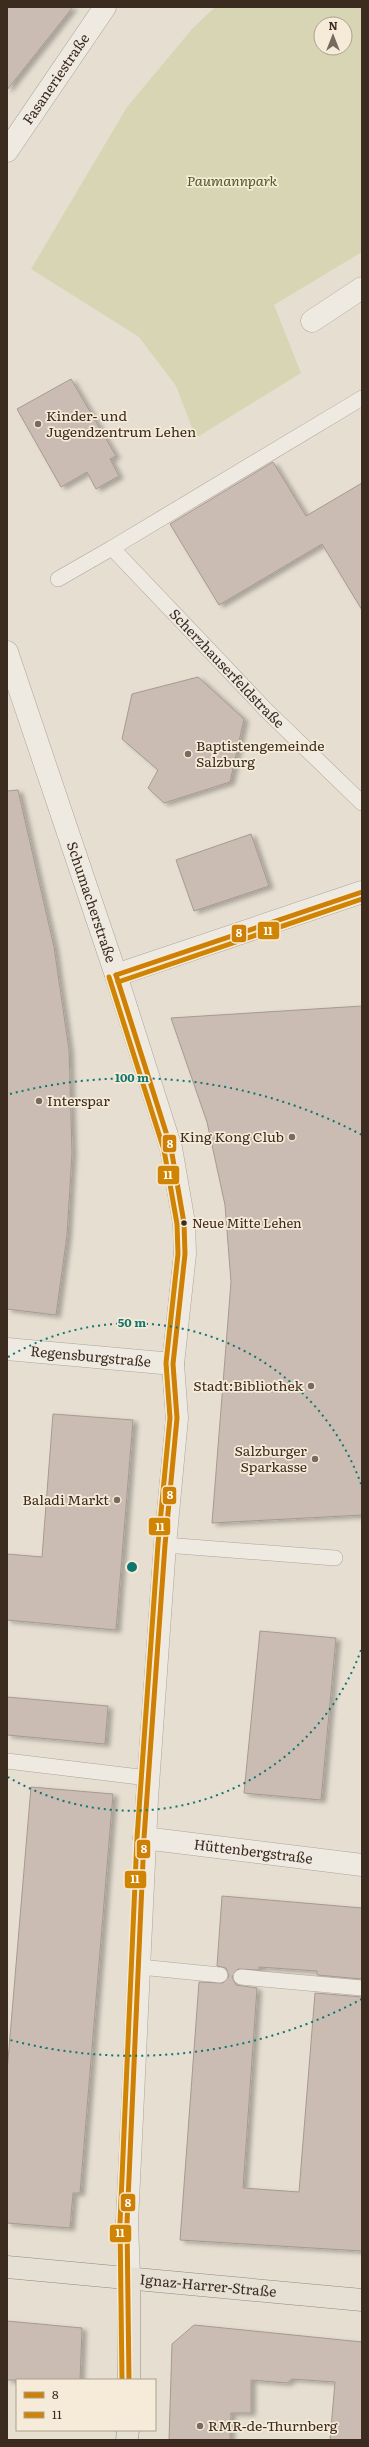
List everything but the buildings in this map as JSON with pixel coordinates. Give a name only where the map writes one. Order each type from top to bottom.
[{"type":"main road","name":"Ignaz-Harrer-Straße","points":[[7,2267],[362,2300]]},
{"type":"main road","points":[[129,2278],[129,2379]]},
{"type":"street","name":"Fasaneriestraße","points":[[7,151],[105,7]]},
{"type":"street","points":[[312,321],[362,288]]},
{"type":"street","name":"Schumacherstraße","points":[[7,652],[116,974],[171,1148],[184,1223],[185,1254],[173,1364],[177,1418],[165,1545],[144,1838],[140,1967],[127,2223],[129,2278]]},
{"type":"street","points":[[116,974],[362,892]]},
{"type":"street","name":"Regensburgstraße","points":[[7,1349],[173,1364]]},
{"type":"street","name":"Hüttenbergstraße","points":[[144,1838],[362,1865]]},
{"type":"lane","points":[[58,579],[362,398]]},
{"type":"lane","name":"Scherzhauserfeldstraße","points":[[112,548],[266,710],[362,803]]},
{"type":"lane","points":[[165,1545],[335,1558]]},
{"type":"lane","points":[[7,1761],[148,1778]]},
{"type":"lane","points":[[140,1967],[220,1975]]},
{"type":"lane","points":[[241,1977],[362,1988]]},
{"type":"green space","name":"Paumannpark","points":[[215,7],[362,7],[362,252],[274,305],[301,373],[196,438],[176,386],[139,337],[31,269],[127,107],[192,29]]},
{"type":"transit line","name":"8","points":[[116,975],[362,892]]},
{"type":"transit line","name":"11","points":[[118,982],[362,899]]},
{"type":"transit line","name":"8","points":[[116,975],[171,1148],[184,1223],[185,1254],[173,1364],[177,1418],[165,1545],[144,1838],[127,2223],[129,2379]]},
{"type":"transit line","name":"11","points":[[109,977],[164,1150],[177,1224],[178,1254],[166,1363],[170,1418],[158,1544],[137,1838],[120,2223],[122,2379]]},
{"type":"place","name":"Kinder- und Jugendzentrum Lehen","points":[[38,424]]},
{"type":"place","name":"Baptistengemeinde Salzburg","points":[[188,754]]},
{"type":"place","name":"Interspar","points":[[39,1101]]},
{"type":"place","name":"King Kong Club","points":[[292,1137]]},
{"type":"place","name":"Neue Mitte Lehen","points":[[184,1223]]},
{"type":"place","name":"Stadt:Bibliothek","points":[[311,1386]]},
{"type":"place","name":"Salzburger Sparkasse","points":[[315,1459]]},
{"type":"place","name":"Baladi Markt","points":[[117,1500]]},
{"type":"place","name":"RMR-de-Thurnberg","points":[[200,2426]]}]
